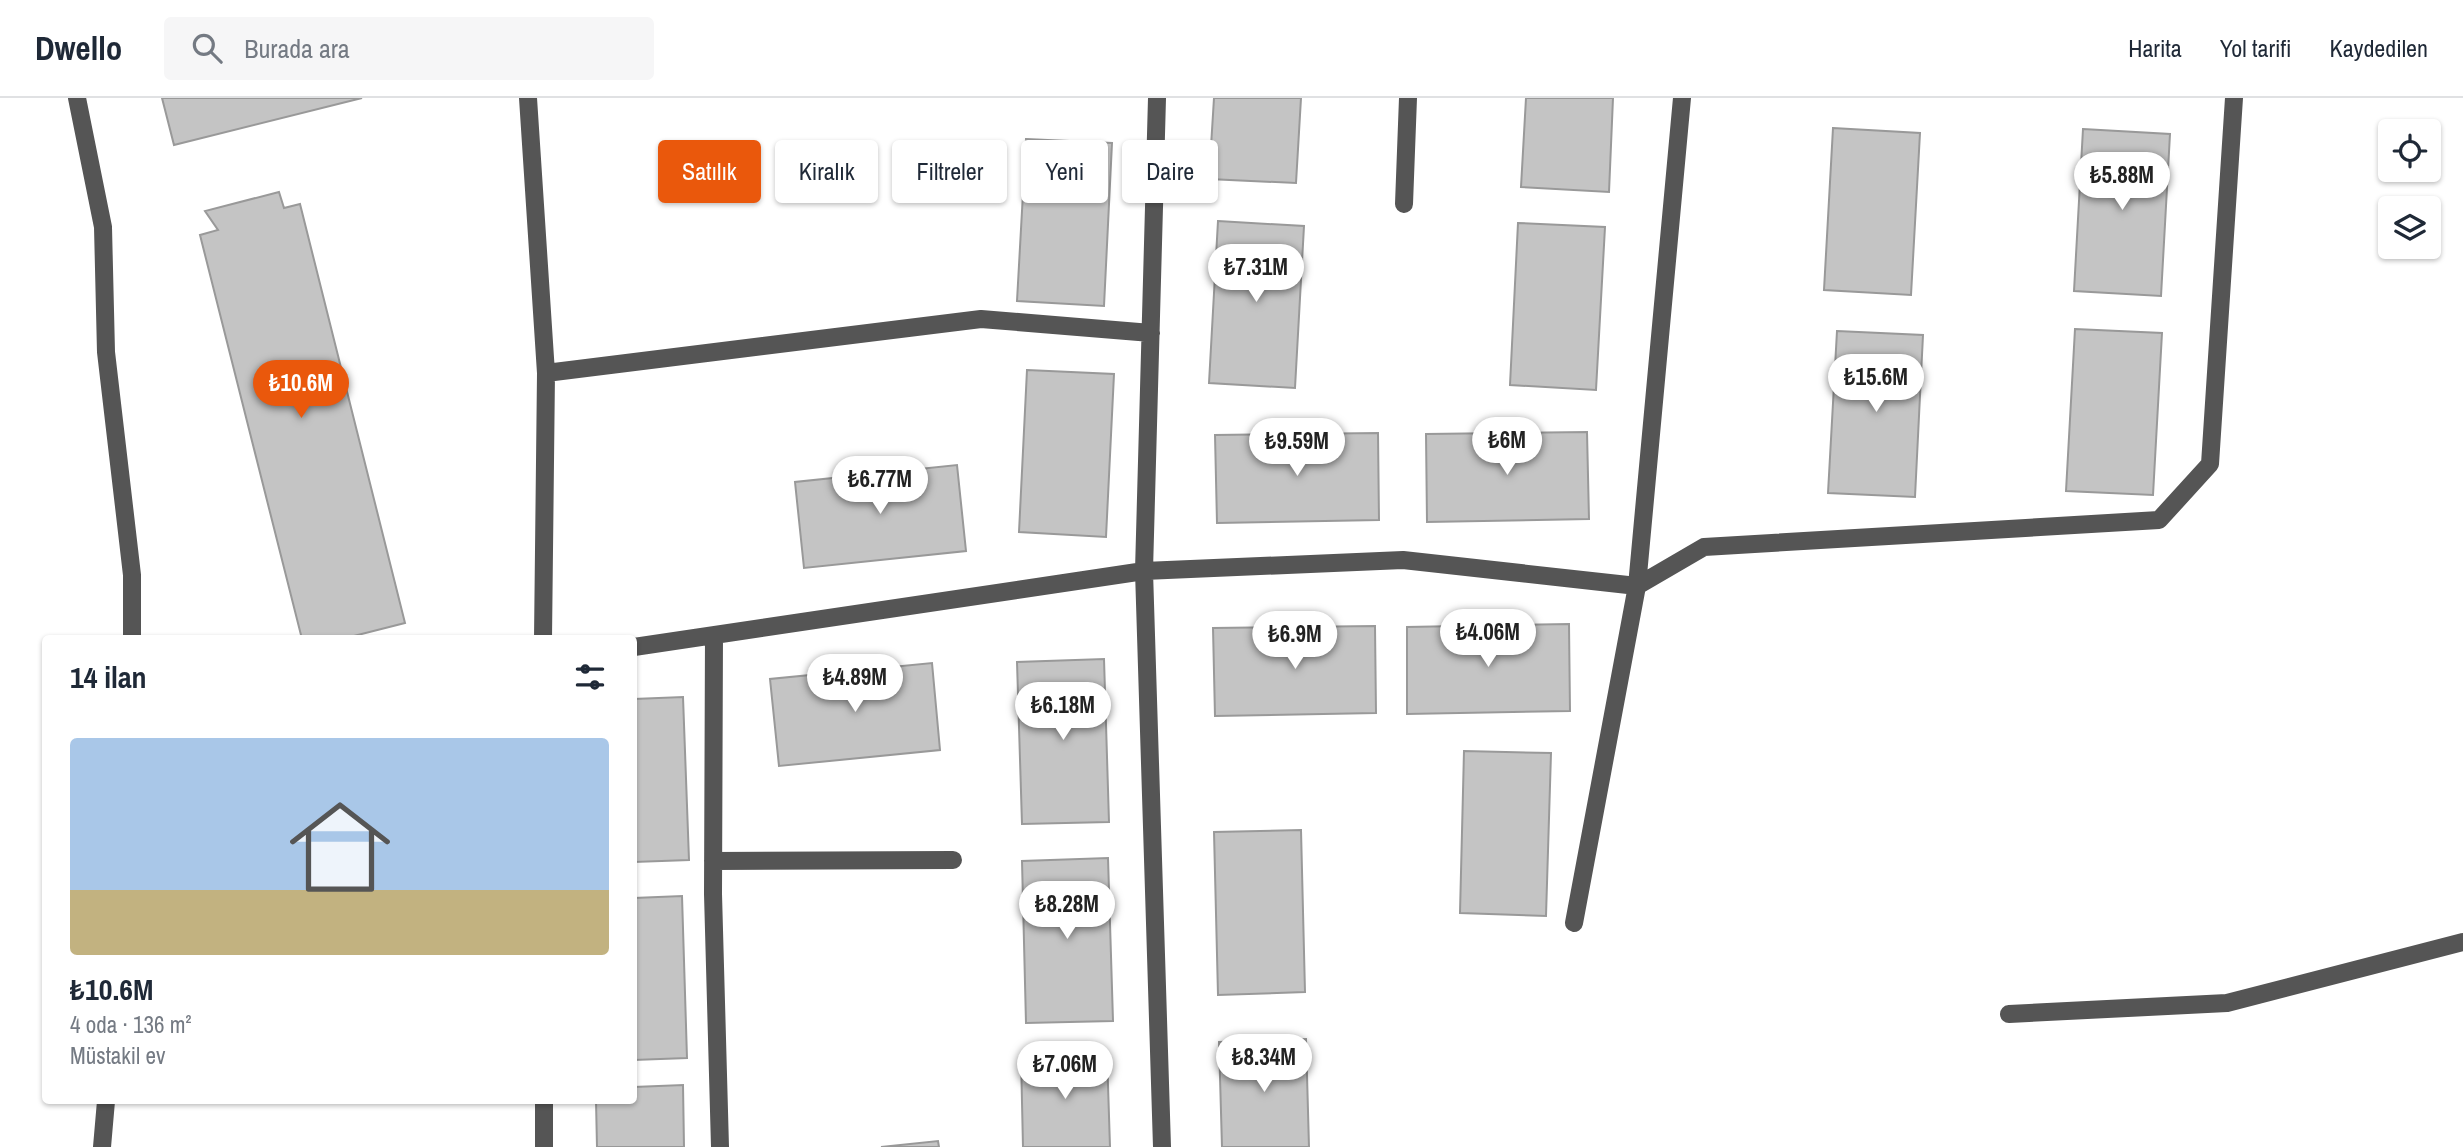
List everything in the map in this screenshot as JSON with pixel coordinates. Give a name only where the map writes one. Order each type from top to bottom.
[{"type":"street","points":[[77,98],[103,227],[106,352],[132,575],[132,635]]},
{"type":"street","points":[[528,98],[546,373],[543,635]]},
{"type":"street","points":[[1157,98],[1144,571],[1162,1147]]},
{"type":"street","points":[[1404,204],[1408,98]]},
{"type":"street","points":[[1574,923],[1637,586],[1682,98]]},
{"type":"street","points":[[637,647],[1144,571],[1403,560],[1637,586],[1704,547],[2159,520],[2210,464],[2234,98]]},
{"type":"street","points":[[546,373],[981,319],[1151,333]]},
{"type":"street","points":[[714,635],[713,861],[720,1147]]},
{"type":"street","points":[[713,861],[953,860]]},
{"type":"street","points":[[2008,1014],[2227,1003],[2463,942]]},
{"type":"street","points":[[102,1147],[106,1104]]},
{"type":"street","points":[[544,1104],[544,1147]]},
{"type":"building","points":[[162,98],[362,98],[174,145]]},
{"type":"building","points":[[1214,98],[1301,98],[1296,183],[1218,179],[1218,140],[1211,140]]},
{"type":"building","points":[[1526,98],[1613,98],[1609,192],[1521,187]]},
{"type":"building","points":[[1833,128],[1920,133],[1911,295],[1824,290]]},
{"type":"building","points":[[2083,129],[2170,134],[2161,296],[2074,291]]},
{"type":"building","points":[[1108,143],[1112,143],[1104,306],[1017,301],[1022,203],[1108,203]]},
{"type":"building","points":[[279,192],[284,208],[300,204],[405,623],[358,635],[301,635],[200,235],[218,230],[205,211]]},
{"type":"building","points":[[1218,221],[1304,226],[1295,388],[1209,383]]},
{"type":"building","points":[[1518,223],[1605,227],[1596,390],[1510,385]]},
{"type":"building","points":[[2075,329],[2162,333],[2153,495],[2066,491]]},
{"type":"building","points":[[1837,331],[1923,335],[1915,497],[1828,493]]},
{"type":"building","points":[[1027,370],[1114,374],[1106,537],[1019,532]]},
{"type":"building","points":[[1587,432],[1589,519],[1427,522],[1426,434]]},
{"type":"building","points":[[1378,433],[1379,520],[1217,523],[1215,435]]},
{"type":"building","points":[[957,465],[966,551],[804,568],[795,482]]},
{"type":"building","points":[[1569,624],[1570,711],[1407,714],[1407,627]]},
{"type":"building","points":[[1375,626],[1376,713],[1215,716],[1213,628]]},
{"type":"building","points":[[1104,659],[1109,822],[1022,824],[1017,662]]},
{"type":"building","points":[[932,663],[940,750],[779,766],[770,679]]},
{"type":"building","points":[[683,697],[689,860],[637,862],[637,699]]},
{"type":"building","points":[[1464,751],[1551,753],[1546,916],[1460,913]]},
{"type":"building","points":[[1301,830],[1305,992],[1218,995],[1214,832]]},
{"type":"building","points":[[1108,858],[1113,1021],[1026,1023],[1022,861]]},
{"type":"building","points":[[682,896],[687,1058],[637,1060],[637,898]]},
{"type":"building","points":[[1306,1039],[1309,1147],[1222,1147],[1219,1042]]},
{"type":"building","points":[[1107,1054],[1110,1147],[1023,1147],[1021,1057]]},
{"type":"building","points":[[683,1085],[684,1147],[597,1147],[596,1104],[637,1104],[637,1087]]},
{"type":"building","points":[[938,1141],[939,1147],[881,1147]]}]
